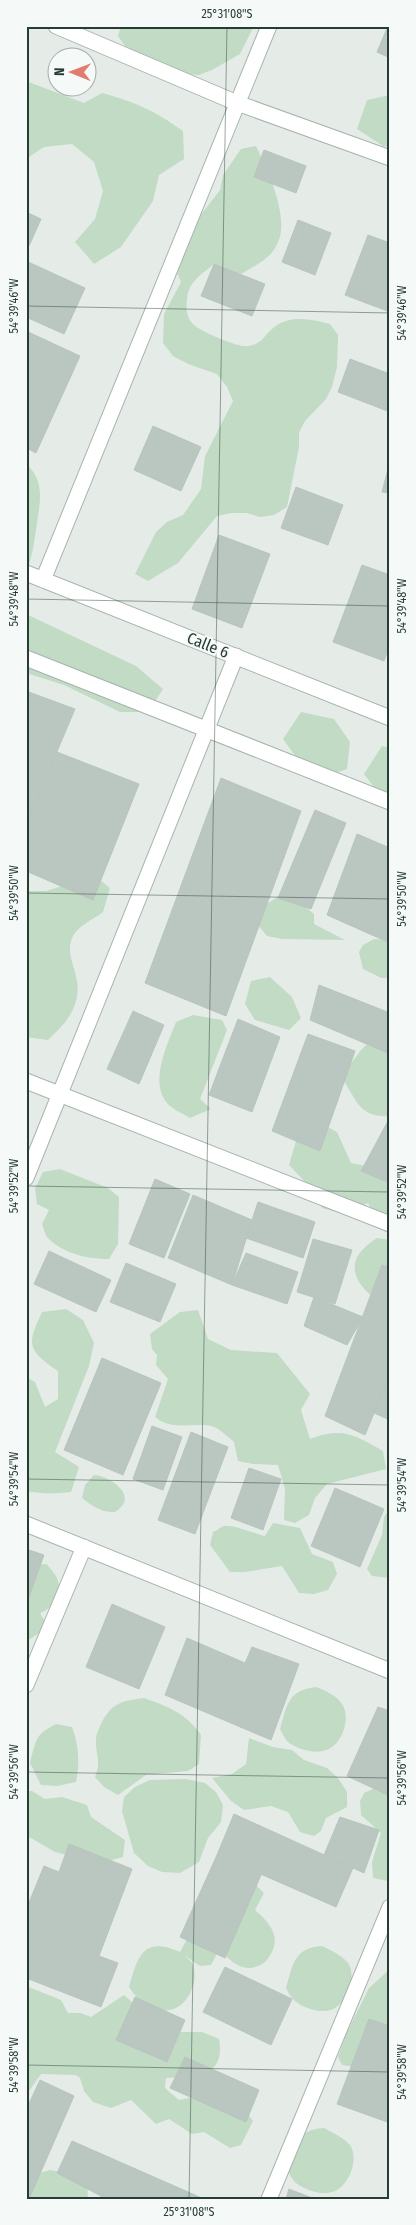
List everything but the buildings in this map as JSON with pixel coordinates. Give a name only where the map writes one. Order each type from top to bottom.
[{"type":"street","points":[[56,26],[238,103],[390,158]]},
{"type":"street","points":[[43,580],[269,26]]},
{"type":"street","name":"Calle 6","points":[[26,573],[390,718]]},
{"type":"street","points":[[26,1178],[236,656]]},
{"type":"street","points":[[26,658],[390,802]]},
{"type":"street","points":[[26,1080],[390,1224]]},
{"type":"street","points":[[26,1524],[390,1671]]},
{"type":"street","points":[[26,1685],[84,1547]]},
{"type":"street","points":[[269,2199],[390,1907]]},
{"type":"green space","points":[[121,26],[254,26],[240,54],[199,75],[184,74],[127,49],[118,36]]},
{"type":"green space","points":[[26,81],[48,89],[48,98],[71,98],[84,103],[93,98],[98,98],[98,95],[102,93],[114,96],[145,108],[183,131],[184,159],[159,175],[153,201],[121,247],[94,264],[75,242],[95,219],[103,191],[94,162],[72,144],[44,147],[26,159]]},
{"type":"green space","points":[[390,95],[390,147],[383,146],[357,129],[367,100]]},
{"type":"green space","points":[[256,146],[277,197],[280,211],[280,237],[275,248],[268,256],[241,274],[227,271],[214,264],[200,275],[188,293],[188,315],[193,324],[203,331],[228,342],[243,346],[256,344],[278,324],[285,321],[308,319],[330,324],[338,335],[337,367],[332,387],[326,399],[305,421],[299,433],[299,447],[287,507],[274,515],[260,517],[247,513],[217,516],[178,563],[148,581],[135,574],[156,532],[167,522],[183,515],[201,489],[205,456],[233,401],[227,387],[217,374],[188,364],[173,356],[163,343],[164,314],[181,282],[175,268],[193,225],[220,190],[223,175],[241,149]]},
{"type":"green space","points":[[26,464],[33,471],[37,479],[40,495],[32,551],[29,564],[26,565]]},
{"type":"green space","points":[[26,614],[136,666],[163,689],[148,712],[120,712],[64,685],[26,673]]},
{"type":"green space","points":[[301,712],[334,719],[350,742],[347,769],[330,775],[296,757],[283,739]]},
{"type":"green space","points":[[382,746],[390,748],[390,798],[377,791],[364,774]]},
{"type":"green space","points":[[95,876],[110,888],[103,912],[75,932],[71,942],[70,953],[78,990],[74,1007],[66,1021],[48,1040],[26,1037],[26,881],[28,891],[46,891]]},
{"type":"green space","points":[[287,892],[314,914],[314,924],[345,940],[282,939],[267,936],[257,924],[254,912]]},
{"type":"green space","points":[[374,939],[390,940],[390,978],[381,978],[363,969],[359,952],[363,945]]},
{"type":"green space","points":[[270,977],[292,997],[301,1018],[289,1030],[255,1020],[245,1004],[251,981]]},
{"type":"green space","points":[[193,1015],[222,1020],[227,1030],[200,1099],[211,1109],[190,1118],[170,1106],[163,1097],[159,1077],[164,1054],[176,1022]]},
{"type":"green space","points":[[386,1026],[390,1028],[390,1116],[379,1116],[371,1114],[360,1106],[341,1077],[361,1050]]},
{"type":"green space","points":[[310,1118],[337,1132],[351,1163],[390,1171],[390,1231],[385,1232],[368,1203],[340,1213],[322,1208],[309,1186],[289,1165],[296,1141]]},
{"type":"green space","points":[[60,1169],[108,1188],[119,1197],[118,1244],[109,1259],[85,1257],[69,1252],[46,1236],[42,1224],[49,1210],[37,1204],[35,1188],[43,1172]]},
{"type":"green space","points":[[377,1238],[390,1240],[390,1290],[375,1299],[360,1283],[355,1267],[360,1252]]},
{"type":"green space","points":[[66,1309],[83,1320],[94,1343],[89,1366],[55,1452],[79,1467],[71,1492],[37,1493],[26,1491],[26,1377],[35,1382],[45,1407],[58,1399],[58,1371],[41,1358],[33,1346],[32,1340],[42,1312]]},
{"type":"green space","points":[[198,1310],[208,1339],[231,1350],[277,1353],[310,1394],[301,1410],[310,1439],[331,1433],[340,1433],[364,1440],[383,1451],[386,1469],[327,1484],[315,1498],[309,1515],[295,1523],[284,1520],[285,1489],[278,1465],[238,1461],[234,1442],[216,1428],[203,1425],[170,1424],[162,1422],[155,1417],[168,1379],[156,1365],[157,1355],[152,1349],[150,1334],[180,1312]]},
{"type":"green space","points":[[94,1475],[110,1480],[123,1493],[124,1503],[115,1512],[101,1510],[82,1498],[85,1485]]},
{"type":"green space","points":[[390,1508],[390,1578],[372,1576],[367,1569],[382,1535],[384,1517]]},
{"type":"green space","points":[[273,1523],[300,1528],[312,1554],[333,1562],[337,1574],[328,1590],[314,1594],[299,1593],[282,1566],[245,1572],[230,1572],[210,1545],[213,1532],[224,1526],[265,1536]]},
{"type":"green space","points":[[47,1564],[55,1574],[59,1591],[52,1605],[40,1613],[45,1622],[39,1633],[30,1639],[26,1638],[26,1577],[35,1565]]},
{"type":"green space","points":[[316,1687],[337,1698],[345,1709],[346,1716],[344,1729],[338,1741],[329,1749],[319,1752],[308,1751],[292,1745],[287,1741],[280,1729],[287,1706],[294,1695],[300,1691]]},
{"type":"green space","points":[[144,1698],[176,1712],[195,1727],[201,1735],[199,1764],[188,1771],[146,1775],[118,1795],[104,1787],[95,1777],[98,1761],[96,1735],[105,1717],[114,1707],[130,1700]]},
{"type":"green space","points":[[56,1724],[72,1727],[78,1754],[76,1782],[57,1786],[41,1785],[30,1763],[37,1739]]},
{"type":"green space","points":[[249,1738],[273,1747],[292,1750],[304,1760],[327,1768],[338,1778],[347,1792],[347,1807],[326,1818],[321,1831],[314,1836],[300,1832],[288,1812],[271,1806],[244,1810],[231,1801],[212,1778],[232,1774],[246,1764]]},
{"type":"green space","points":[[186,1779],[205,1783],[216,1792],[223,1805],[221,1822],[208,1838],[199,1862],[180,1873],[162,1872],[148,1866],[134,1853],[122,1811],[124,1797],[135,1787],[150,1780]]},
{"type":"green space","points":[[377,1787],[390,1788],[390,1878],[388,1881],[373,1878],[372,1862],[381,1833],[361,1815],[360,1801],[364,1793]]},
{"type":"green space","points":[[26,1791],[32,1791],[45,1799],[62,1797],[87,1805],[91,1817],[125,1840],[123,1857],[101,1863],[55,1852],[26,1837]]},
{"type":"green space","points":[[246,1875],[264,1893],[255,1910],[266,1921],[275,1939],[272,1952],[267,1960],[257,1967],[245,1968],[232,1962],[219,1950],[211,1965],[200,1966],[184,1955],[193,1965],[195,1978],[189,1995],[183,2003],[174,2009],[165,2010],[155,2009],[145,2004],[129,1987],[139,1958],[150,1948],[158,1946],[180,1952],[192,1930]]},
{"type":"green space","points":[[322,1946],[337,1953],[346,1960],[351,1968],[352,1975],[350,1988],[344,2000],[335,2008],[325,2011],[309,2009],[299,2004],[292,1998],[286,1988],[293,1965],[300,1954],[313,1947]]},
{"type":"green space","points":[[390,1969],[390,2051],[361,2068],[342,2065],[338,2057],[347,2032],[369,1988]]},
{"type":"green space","points":[[26,1986],[61,2000],[68,2013],[80,2013],[91,2017],[124,1995],[133,2003],[117,2040],[166,2062],[180,2032],[202,2032],[219,2039],[220,2052],[218,2061],[213,2068],[188,2077],[166,2078],[165,2088],[179,2100],[204,2095],[217,2104],[219,2110],[245,2111],[253,2121],[241,2145],[230,2148],[204,2132],[192,2134],[169,2119],[156,2124],[131,2100],[111,2108],[93,2102],[84,2091],[80,2078],[76,2075],[41,2074],[29,2091],[26,2090]]},
{"type":"green space","points":[[324,2128],[347,2142],[353,2150],[354,2157],[352,2170],[342,2187],[332,2192],[321,2193],[310,2191],[300,2186],[293,2180],[287,2170],[295,2147],[302,2136],[314,2129]]},
{"type":"green space","points":[[50,2170],[73,2174],[87,2179],[88,2199],[30,2199],[27,2190],[32,2175]]}]
